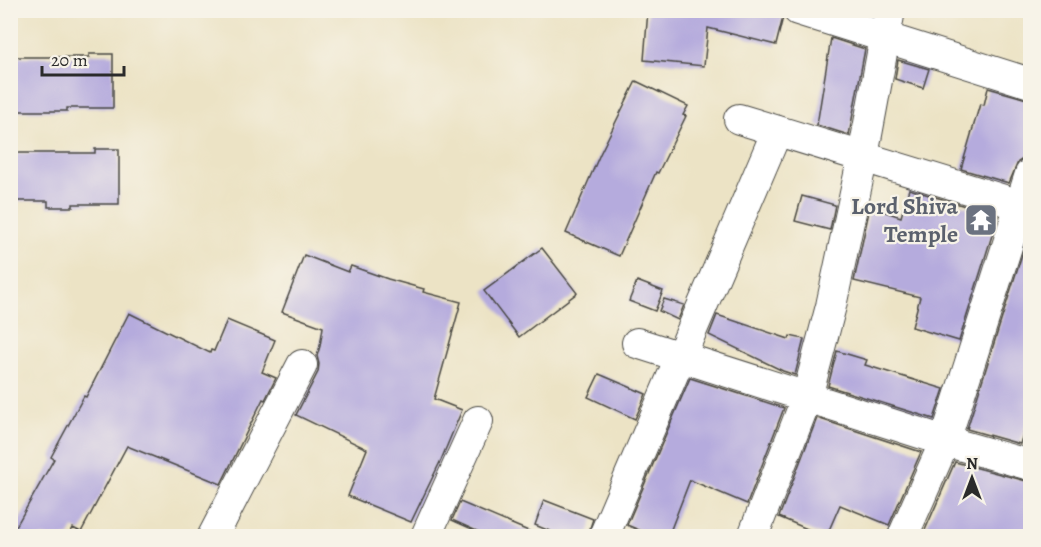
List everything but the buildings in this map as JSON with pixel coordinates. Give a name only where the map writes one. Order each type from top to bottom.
[{"type":"street","points":[[798,10],[887,24],[1030,83]]},
{"type":"street","points":[[753,537],[807,397],[831,306],[887,24]]},
{"type":"street","points":[[739,119],[1025,206]]},
{"type":"street","points":[[614,533],[679,358],[777,130]]},
{"type":"street","points":[[903,537],[945,441],[1025,206],[1030,174]]},
{"type":"street","points":[[636,343],[945,441],[1030,465]]},
{"type":"street","points":[[213,537],[302,365]]},
{"type":"street","points":[[426,537],[478,421]]},
{"type":"place","name":"Lord Shiva Temple","points":[[981,220]]}]
